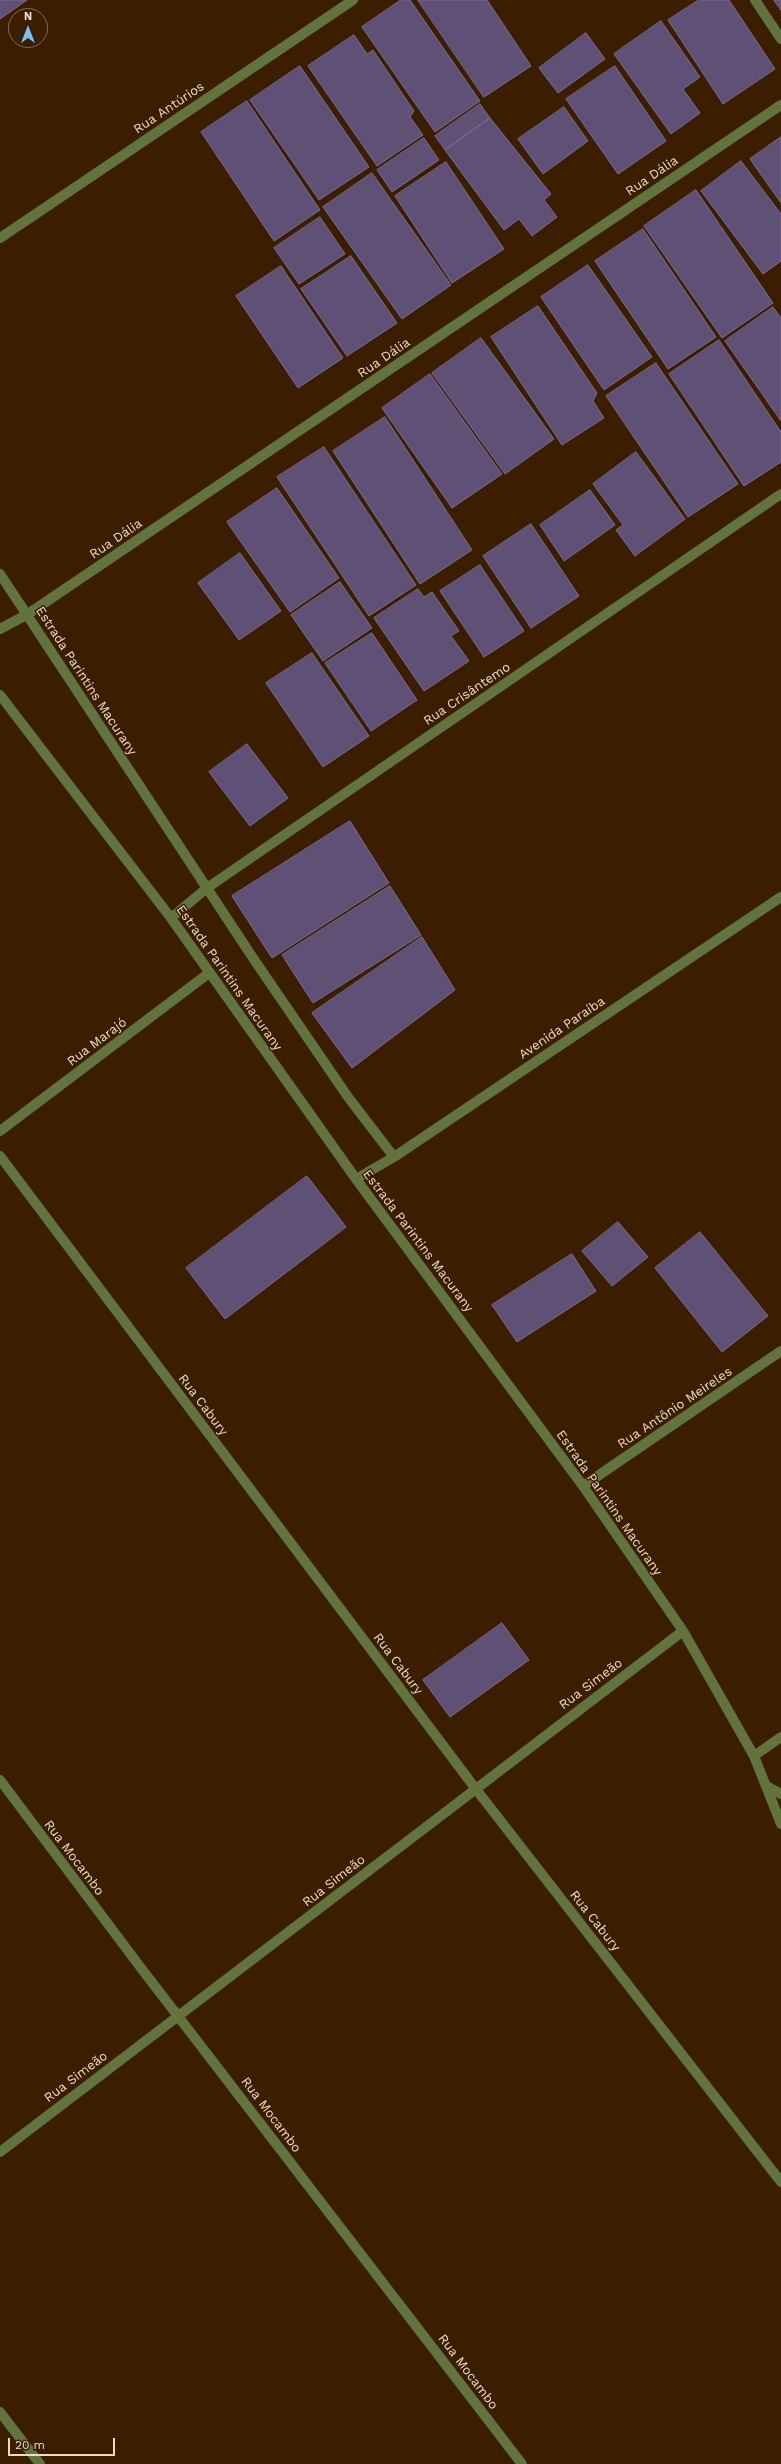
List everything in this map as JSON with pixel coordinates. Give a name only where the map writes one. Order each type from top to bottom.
[{"type":"street","name":"Rua Antúrios","points":[[0,238],[353,0]]},
{"type":"street","points":[[755,0],[781,39]]},
{"type":"street","name":"Rua Dália","points":[[0,629],[28,614],[781,105]]},
{"type":"street","name":"Rua Crisântemo","points":[[171,918],[207,888],[781,494]]},
{"type":"street","name":"Estrada Parintins Macurany","points":[[0,574],[28,614],[207,888],[343,1090],[394,1157]]},
{"type":"street","name":"Estrada Parintins Macurany","points":[[0,695],[171,918],[356,1179],[584,1486],[683,1631],[754,1756],[768,1787],[781,1824]]},
{"type":"street","name":"Avenida Paraíba","points":[[356,1179],[394,1157],[781,897]]},
{"type":"street","name":"Rua Marajó","points":[[0,1131],[209,973]]},
{"type":"street","name":"Rua Cabury","points":[[0,1156],[475,1788],[781,2182]]},
{"type":"street","name":"Rua Antônio Meireles","points":[[584,1486],[781,1351]]},
{"type":"street","name":"Rua Simeão","points":[[0,2152],[475,1788],[683,1631]]},
{"type":"street","points":[[754,1756],[781,1738]]},
{"type":"street","name":"Rua Mocambo","points":[[0,1780],[522,2464]]},
{"type":"street","points":[[768,1787],[781,1794]]},
{"type":"street","points":[[0,2412],[40,2464]]},
{"type":"building","points":[[0,0],[27,0],[16,8],[8,8],[8,13],[0,19]]},
{"type":"building","points":[[401,0],[410,0],[480,101],[435,132],[362,27]]},
{"type":"building","points":[[418,0],[487,0],[531,66],[484,97]]},
{"type":"building","points":[[699,0],[729,0],[775,69],[723,104],[668,20]]},
{"type":"building","points":[[774,0],[781,0],[781,10]]},
{"type":"building","points":[[661,21],[700,77],[683,89],[700,113],[671,134],[614,54]]},
{"type":"building","points":[[586,33],[605,59],[558,93],[539,68]]},
{"type":"building","points":[[354,35],[367,54],[373,50],[414,111],[410,117],[423,135],[377,166],[308,66]]},
{"type":"building","points":[[300,66],[369,167],[319,200],[250,100]]},
{"type":"building","points":[[615,66],[666,141],[618,174],[566,99]]},
{"type":"building","points":[[247,101],[320,210],[274,241],[201,132]]},
{"type":"building","points":[[480,104],[490,118],[445,150],[435,136]]},
{"type":"building","points":[[564,107],[588,141],[543,174],[518,139]]},
{"type":"building","points":[[490,118],[551,194],[544,200],[557,217],[532,236],[519,219],[504,230],[445,150]]},
{"type":"building","points":[[781,137],[781,203],[750,159]]},
{"type":"building","points":[[424,138],[439,160],[392,192],[377,170]]},
{"type":"building","points":[[741,161],[781,214],[781,261],[763,274],[701,191]]},
{"type":"building","points":[[446,162],[504,249],[452,283],[395,196]]},
{"type":"building","points":[[372,173],[451,285],[402,319],[323,207]]},
{"type":"building","points":[[696,190],[773,303],[722,338],[644,226]]},
{"type":"building","points":[[320,217],[345,254],[299,284],[274,248]]},
{"type":"building","points":[[643,229],[716,337],[668,369],[595,261]]},
{"type":"building","points":[[351,256],[397,323],[347,356],[301,289]]},
{"type":"building","points":[[588,265],[652,357],[604,390],[541,297]]},
{"type":"building","points":[[281,266],[343,358],[298,388],[236,296]]},
{"type":"building","points":[[538,306],[597,393],[593,401],[604,418],[562,445],[491,337]]},
{"type":"building","points":[[773,307],[781,318],[781,421],[725,341]]},
{"type":"building","points":[[481,338],[554,439],[505,474],[432,373]]},
{"type":"building","points":[[719,340],[781,432],[781,462],[744,486],[669,374]]},
{"type":"building","points":[[656,363],[738,484],[688,517],[606,396]]},
{"type":"building","points":[[430,374],[502,474],[452,508],[382,408]]},
{"type":"building","points":[[385,417],[472,550],[420,584],[333,451]]},
{"type":"building","points":[[324,447],[416,585],[369,616],[277,477]]},
{"type":"building","points":[[636,452],[685,519],[635,556],[616,530],[623,525],[593,484]]},
{"type":"building","points":[[277,488],[339,578],[290,612],[227,522]]},
{"type":"building","points":[[590,490],[615,525],[564,561],[540,525]]},
{"type":"building","points":[[531,524],[579,596],[531,628],[483,556]]},
{"type":"building","points":[[240,553],[281,611],[239,640],[198,583]]},
{"type":"building","points":[[480,565],[524,631],[484,657],[440,591]]},
{"type":"building","points":[[340,582],[372,628],[323,661],[291,615]]},
{"type":"building","points":[[418,589],[424,597],[432,592],[459,631],[451,636],[469,661],[424,691],[374,618]]},
{"type":"building","points":[[372,633],[417,700],[371,731],[325,663]]},
{"type":"building","points":[[312,653],[369,736],[323,767],[266,683]]},
{"type":"building","points":[[247,744],[288,798],[250,826],[209,772]]},
{"type":"building","points":[[350,821],[389,883],[272,958],[232,896]]},
{"type":"building","points":[[390,886],[421,935],[313,1003],[282,955]]},
{"type":"building","points":[[422,937],[455,990],[352,1068],[312,1013]]},
{"type":"building","points":[[307,1176],[346,1227],[225,1319],[186,1268]]},
{"type":"building","points":[[618,1222],[648,1257],[612,1286],[582,1251]]},
{"type":"building","points":[[700,1232],[768,1316],[722,1352],[655,1268]]},
{"type":"building","points":[[572,1254],[596,1291],[517,1342],[492,1305]]},
{"type":"building","points":[[502,1623],[529,1660],[450,1717],[423,1680]]}]
